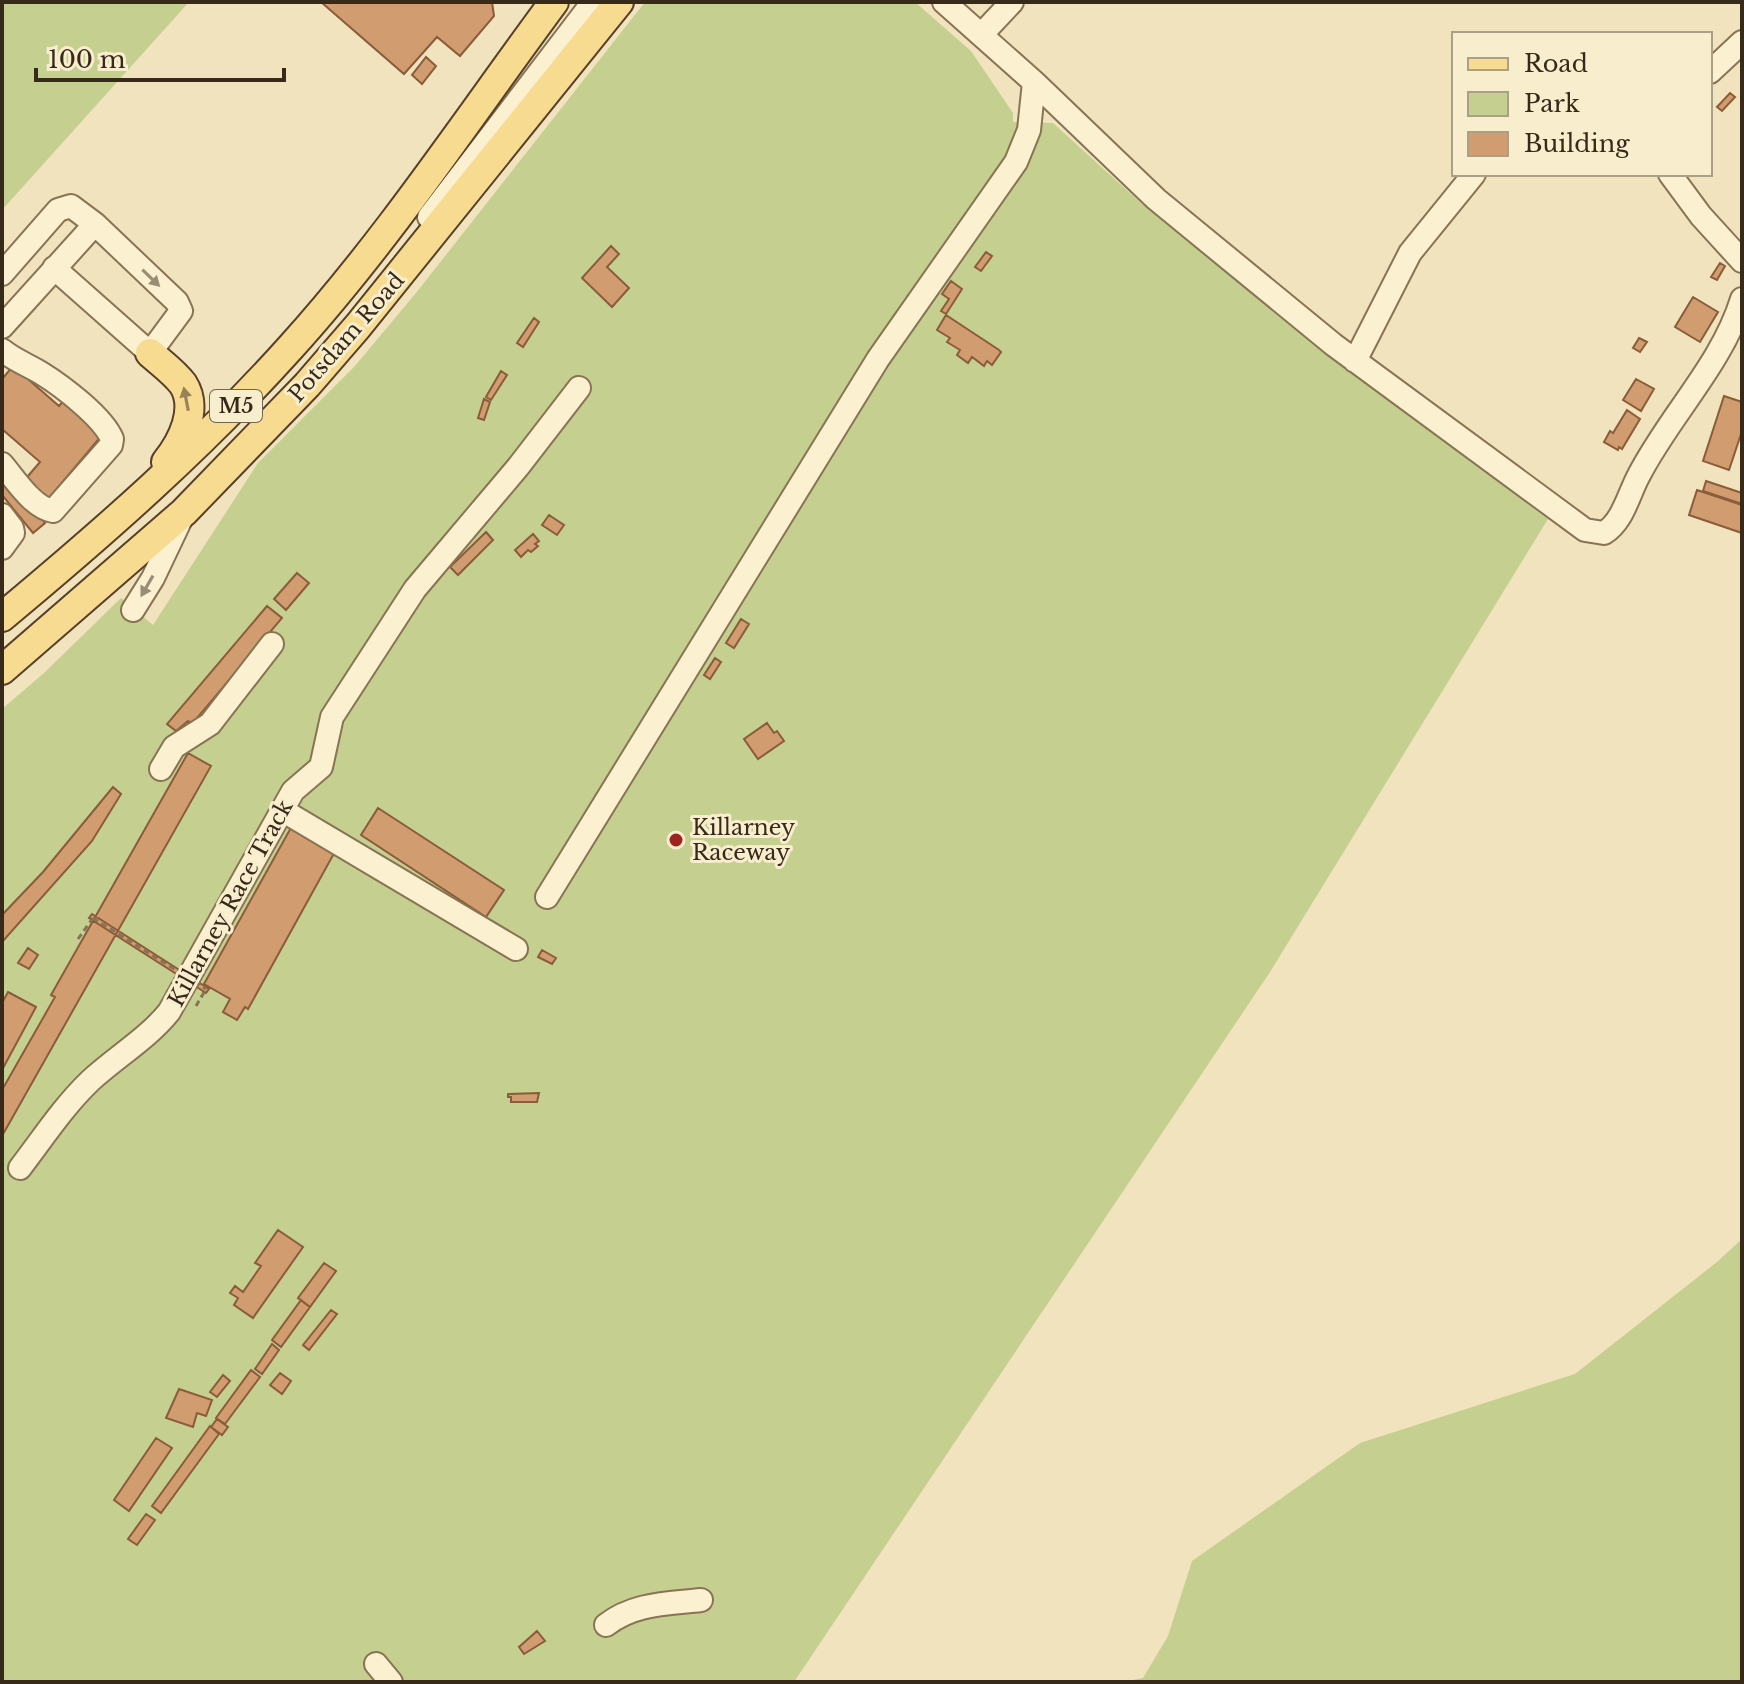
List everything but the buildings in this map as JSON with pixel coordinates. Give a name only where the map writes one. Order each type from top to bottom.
[{"type":"main road","name":"Potsdam Road","points":[[2,617],[171,472],[237,405],[346,282],[577,9],[619,2]]},
{"type":"main road","name":"Potsdam Road","points":[[2,670],[184,512],[254,442],[358,326],[577,9]]},
{"type":"main road","points":[[124,512],[171,455],[183,436],[189,411],[185,387],[150,353]]},
{"type":"street","points":[[944,2],[1034,82],[1156,199],[1355,361],[1576,525],[1596,533],[1604,533],[1617,519],[1654,446],[1724,343],[1742,299]]},
{"type":"street","points":[[982,34],[1012,2]]},
{"type":"street","points":[[2,633],[184,474],[290,363],[577,9]]},
{"type":"street","points":[[2,656],[182,498],[302,374],[360,306],[577,9]]},
{"type":"street","points":[[1712,70],[1742,42]]},
{"type":"street","points":[[547,897],[878,359],[1016,162],[1029,130],[1034,82]]},
{"type":"street","points":[[1355,361],[1410,253],[1472,176]]},
{"type":"street","points":[[1671,176],[1701,216],[1742,261]]},
{"type":"street","points":[[2,274],[63,207],[74,207],[180,307],[177,319],[150,353],[54,268]]},
{"type":"street","points":[[2,327],[95,224]]},
{"type":"street","points":[[2,464],[37,504],[53,511],[112,442],[111,434],[86,408],[43,374],[6,360]]},
{"type":"street","name":"Killarney Race Track","points":[[20,1168],[69,1102],[169,1012],[293,791],[321,767],[332,717],[415,589],[518,467],[579,388]]},
{"type":"street","points":[[133,610],[153,578],[184,512]]},
{"type":"street","points":[[2,515],[13,533],[2,548]]},
{"type":"street","points":[[161,769],[174,747],[210,724],[272,644]]},
{"type":"street","points":[[282,810],[516,949]]},
{"type":"street","points":[[606,1625],[635,1608],[701,1600]]},
{"type":"street","points":[[376,1664],[391,1682]]},
{"type":"path","points":[[78,939],[93,918],[206,989],[193,1013]]},
{"type":"green space","points":[[2,2],[189,2],[2,210]]},
{"type":"green space","name":"Killarney Raceway","points":[[645,2],[915,2],[971,51],[1013,113],[1013,122],[1053,123],[1142,204],[1548,519],[1270,972],[794,1682],[2,1682],[2,709],[121,598],[153,625],[258,463],[354,367]]},
{"type":"green space","points":[[1742,1239],[1742,1682],[1122,1682],[1143,1678],[1168,1636],[1192,1561],[1360,1443],[1575,1374]]},
{"type":"place","name":"Killarney Raceway","points":[[676,840]]}]
